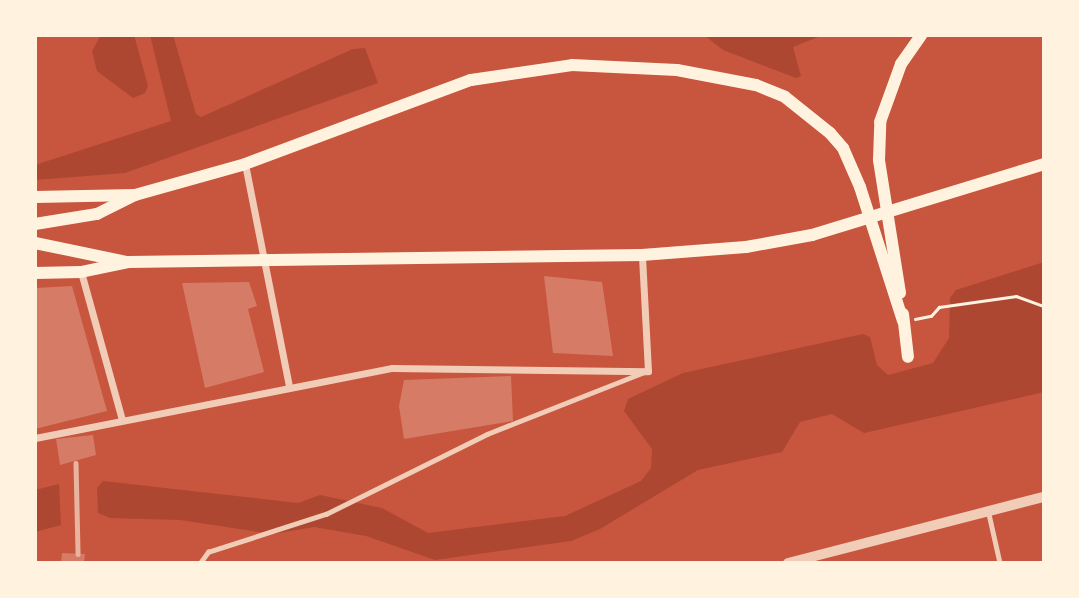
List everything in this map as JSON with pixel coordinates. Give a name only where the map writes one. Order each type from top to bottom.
[{"type":"main road","points":[[908,357],[890,256],[879,160],[880,122],[901,64],[920,35]]},
{"type":"main road","points":[[35,224],[97,214],[135,195],[245,164],[471,80],[524,69],[624,67],[687,72],[756,85],[810,113],[831,133],[851,164],[890,256]]},
{"type":"main road","points":[[35,243],[128,262],[642,255],[746,247],[813,235],[1044,164]]},
{"type":"main road","points":[[35,197],[135,195]]},
{"type":"main road","points":[[35,273],[81,272],[128,262]]},
{"type":"street","points":[[245,164],[289,387]]},
{"type":"street","points":[[35,438],[392,368],[648,371],[642,255]]},
{"type":"street","points":[[81,272],[122,420]]},
{"type":"street","points":[[788,563],[822,559],[1044,497]]},
{"type":"lane","points":[[200,563],[208,552],[326,514],[487,433],[640,378],[648,371]]},
{"type":"lane","points":[[988,513],[999,563]]},
{"type":"path","points":[[903,321],[931,316],[939,307],[1016,296],[1044,306]]},
{"type":"shaded area","points":[[101,35],[134,35],[148,86],[145,93],[133,98],[97,71],[92,51]]},
{"type":"shaded area","points":[[150,35],[173,35],[196,114],[201,117],[353,49],[365,48],[378,83],[125,173],[35,180],[35,165],[171,121]]},
{"type":"shaded area","points":[[704,35],[823,35],[793,47],[801,76],[796,78],[723,50]]},
{"type":"shaded area","points":[[1044,262],[1044,392],[864,433],[832,414],[800,422],[782,452],[698,470],[600,529],[571,541],[435,560],[366,536],[314,527],[273,534],[180,520],[110,518],[98,513],[97,488],[103,481],[298,503],[320,495],[382,508],[428,533],[565,516],[641,481],[651,468],[652,449],[624,411],[628,399],[683,373],[863,334],[870,337],[877,365],[888,375],[933,363],[949,338],[950,298],[956,290]]},
{"type":"shaded area","points":[[59,484],[61,525],[35,532],[35,490]]},
{"type":"building","points":[[544,276],[602,282],[613,356],[553,353]]},
{"type":"building","points":[[249,282],[257,306],[248,309],[264,372],[205,388],[182,283]]},
{"type":"building","points":[[72,286],[107,411],[35,429],[35,288]]},
{"type":"building","points":[[511,376],[513,421],[404,439],[399,406],[404,380]]},
{"type":"building","points":[[93,435],[96,455],[60,465],[56,439]]},
{"type":"building","points":[[62,553],[85,554],[84,563],[61,563]]},
{"type":"railway","points":[[76,463],[78,554]]}]
